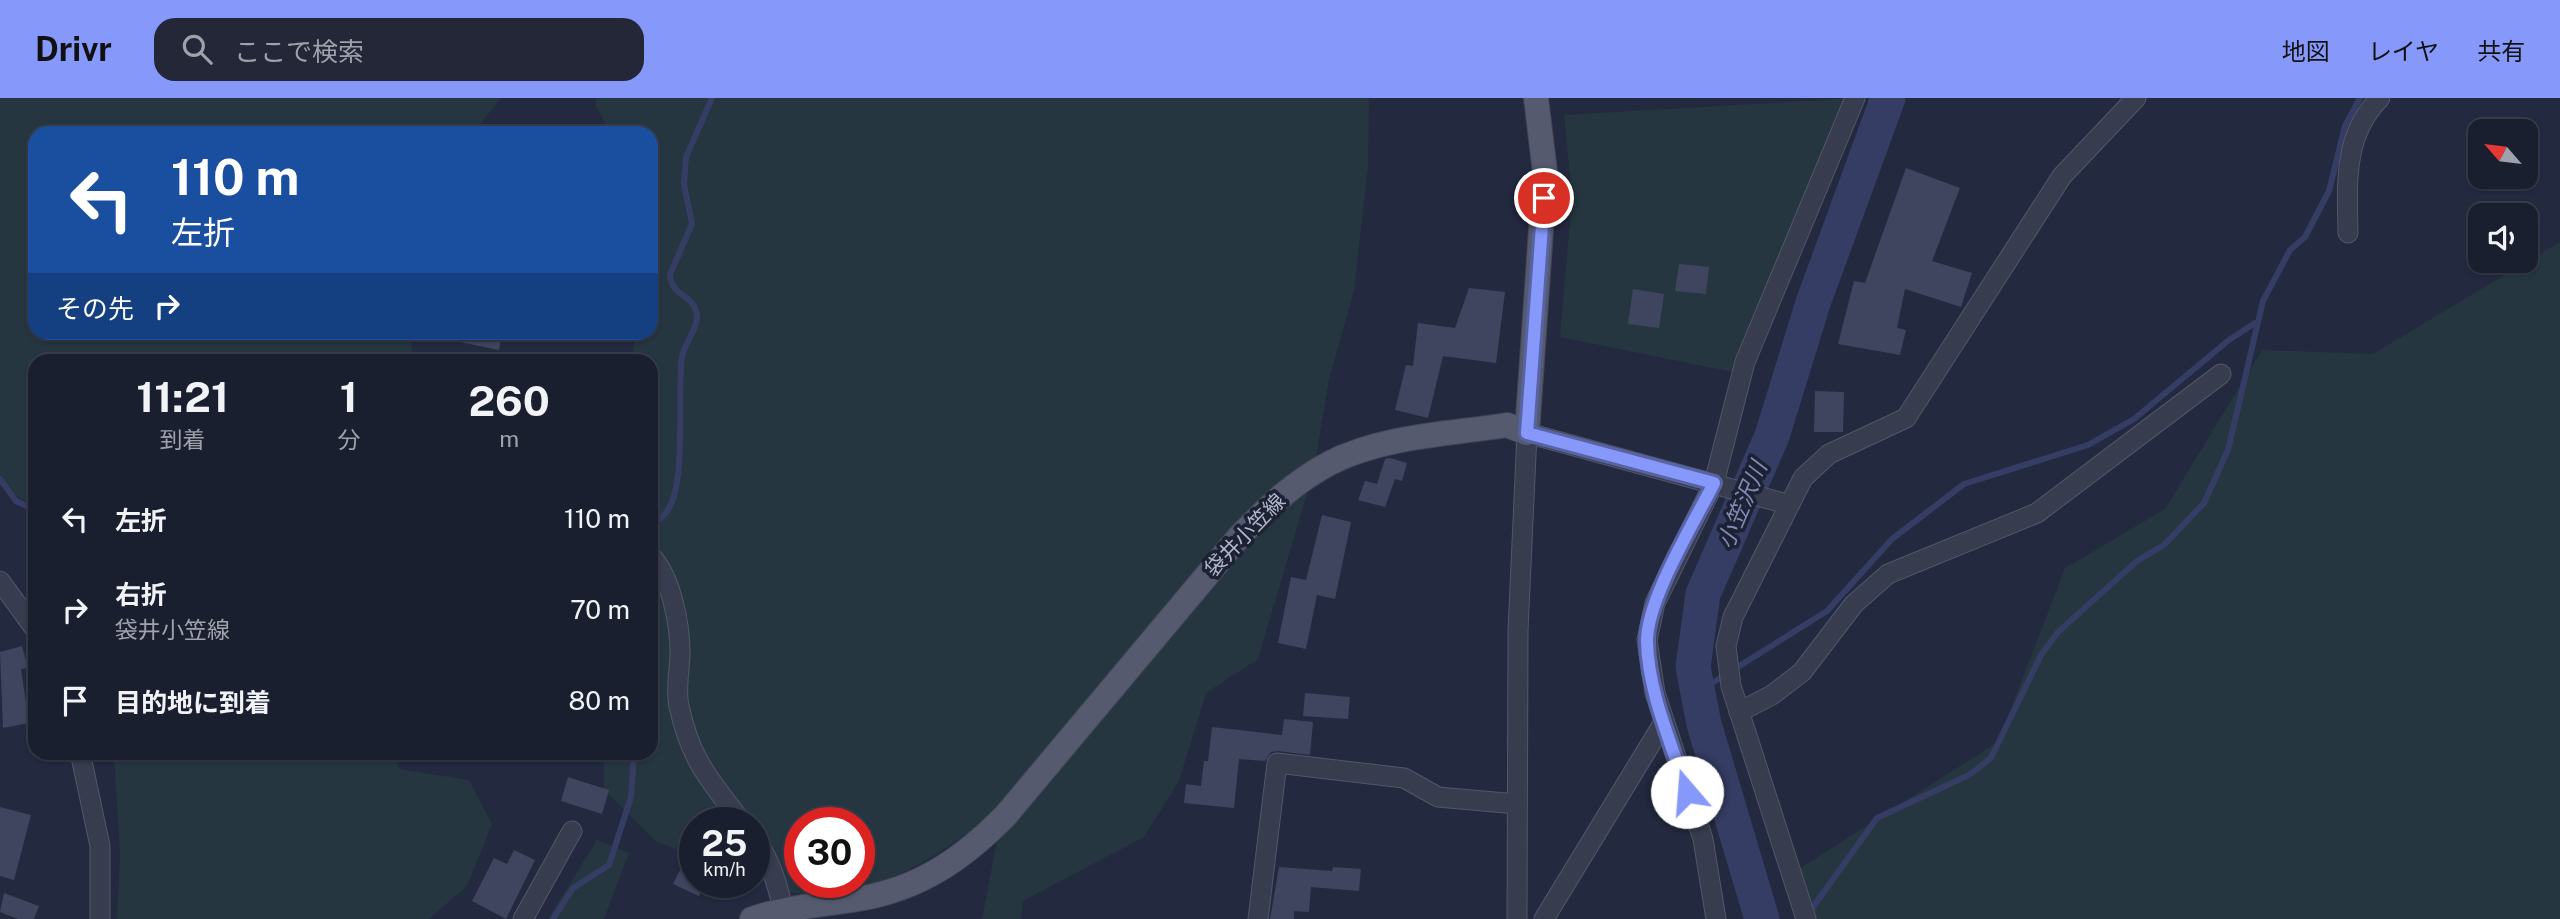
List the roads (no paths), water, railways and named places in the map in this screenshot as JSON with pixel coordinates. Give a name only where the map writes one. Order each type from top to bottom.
[{"type":"main road","points":[[1527,433],[1545,173],[1536,98]]},
{"type":"main road","name":"袋井小笠線","points":[[752,919],[783,908],[860,899],[896,889],[947,867],[974,848],[1006,815],[1239,537],[1278,497],[1307,477],[1332,462],[1374,447],[1507,425],[1527,433]]},
{"type":"street","points":[[1716,919],[1703,839],[1655,693],[1647,640],[1655,603],[1714,483],[1745,362],[1855,98]]},
{"type":"street","points":[[1806,919],[1731,686],[1726,646],[1733,617],[1802,478],[1829,454],[1906,418],[2062,176],[2136,98]]},
{"type":"street","points":[[2348,233],[2347,171],[2353,139],[2369,110],[2380,98]]},
{"type":"street","points":[[1739,712],[1772,695],[1802,672],[1854,604],[1888,574],[2037,513],[2221,374]]},
{"type":"street","points":[[1517,919],[1518,631],[1527,433],[1787,504]]},
{"type":"street","points":[[658,565],[675,614],[680,652],[676,687],[678,705],[694,758],[731,807]]},
{"type":"street","points":[[0,581],[28,619]]},
{"type":"street","points":[[1544,919],[1664,722]]},
{"type":"street","points":[[82,760],[100,846],[100,919]]},
{"type":"street","points":[[1258,919],[1277,763],[1404,778],[1438,797],[1517,804]]},
{"type":"street","points":[[523,919],[572,831]]},
{"type":"street","points":[[770,867],[783,908]]},
{"type":"waterway","points":[[658,519],[668,509],[675,493],[680,455],[682,357],[697,317],[694,305],[674,287],[670,274],[692,224],[684,184],[686,157],[712,98]]},
{"type":"waterway","name":"小笠沢川","points":[[1762,919],[1704,724],[1693,667],[1703,594],[1772,436],[1813,303],[1888,98]]},
{"type":"waterway","points":[[1808,914],[1877,818],[1969,775],[1991,758],[2041,655],[2058,632],[2137,561],[2164,545],[2204,503],[2228,450],[2263,301],[2290,250],[2305,237],[2329,191],[2345,126],[2360,98]]},
{"type":"waterway","points":[[1698,692],[1827,611],[1892,539],[1964,484],[2088,445],[2134,419],[2229,340],[2255,323]]},
{"type":"waterway","points":[[0,479],[16,501],[28,507]]},
{"type":"waterway","points":[[553,919],[573,888],[609,865],[631,797],[633,760]]}]
